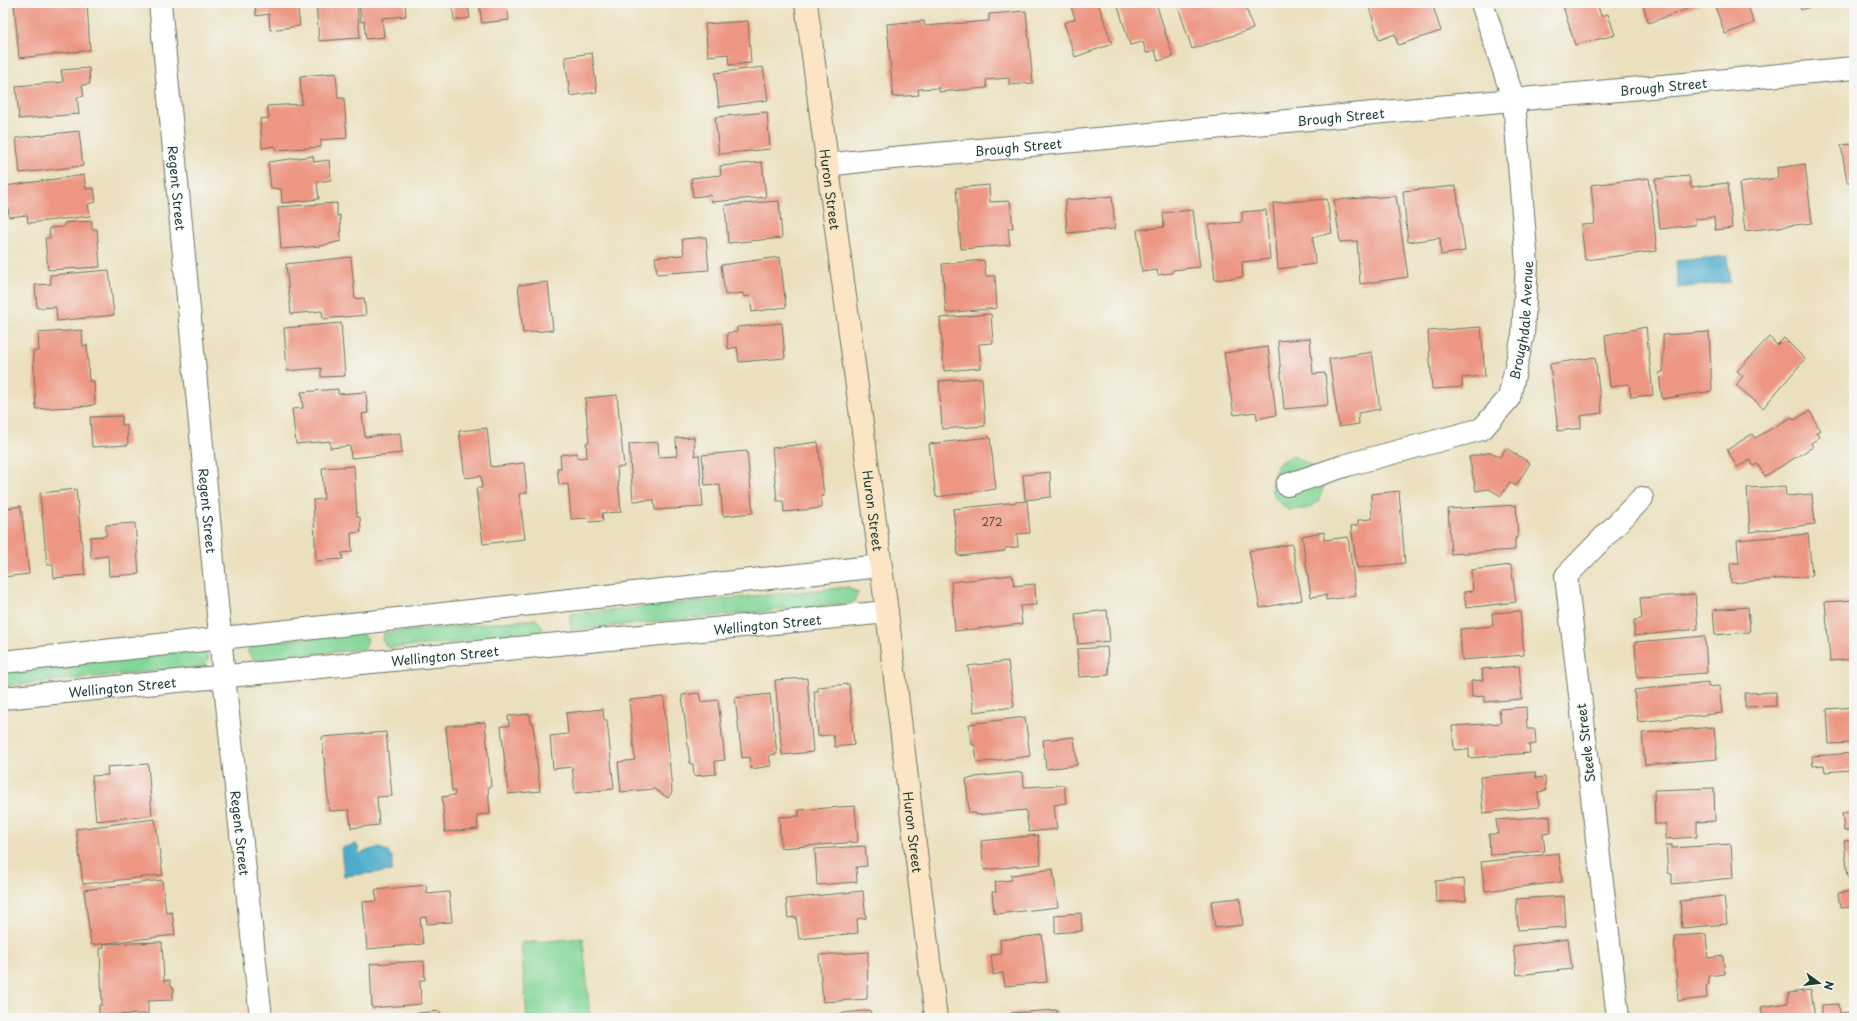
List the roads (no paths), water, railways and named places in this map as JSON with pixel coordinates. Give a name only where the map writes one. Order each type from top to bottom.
[{"type":"street","name":"Regent Street","points":[[160,3],[224,677],[261,1018]]},
{"type":"street","name":"Huron Street","points":[[806,3],[887,612],[936,1018]]},
{"type":"street","name":"Broughdale Avenue","points":[[1287,485],[1347,465],[1482,429],[1509,398],[1523,335],[1527,264],[1514,101],[1482,3]]},
{"type":"street","name":"Brough Street","points":[[827,165],[861,160],[1514,101],[1854,68]]},
{"type":"street","name":"Steele Street","points":[[1618,1018],[1566,576],[1642,498]]},
{"type":"street","points":[[3,662],[880,566]]},
{"type":"street","name":"Wellington Street","points":[[3,698],[887,612]]},
{"type":"water","points":[[1727,256],[1730,282],[1678,288],[1676,261]]},
{"type":"water","points":[[356,844],[359,849],[358,854],[376,848],[380,848],[388,852],[392,857],[392,871],[344,876],[341,848]]}]
